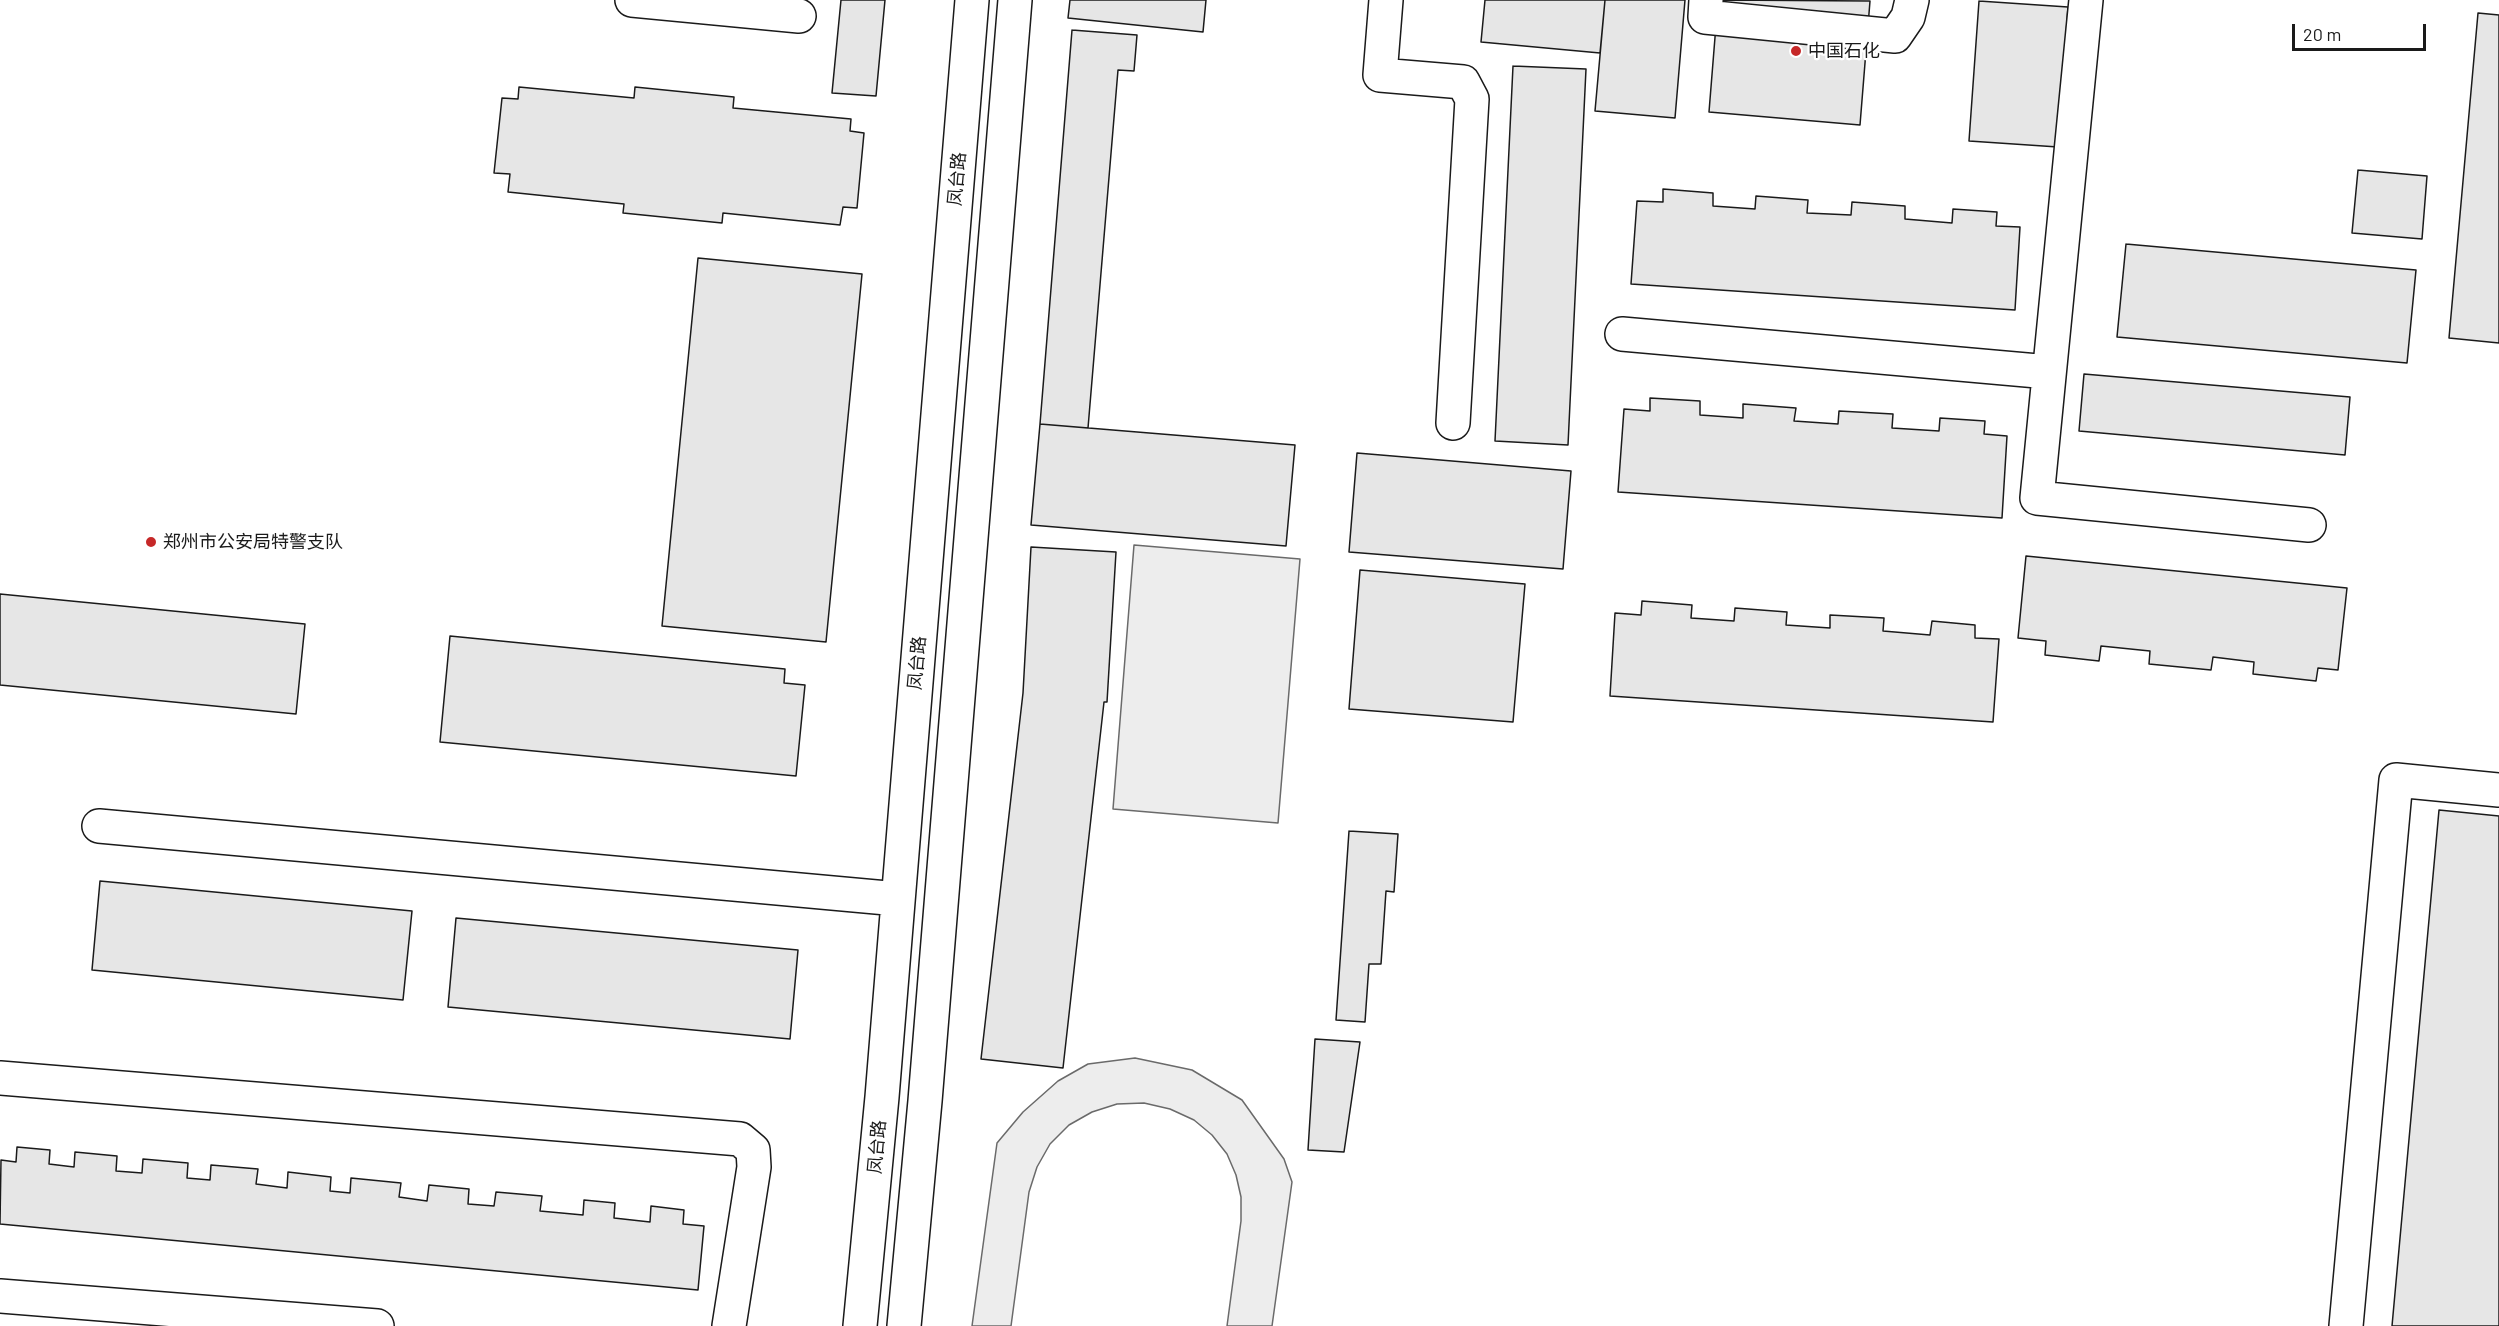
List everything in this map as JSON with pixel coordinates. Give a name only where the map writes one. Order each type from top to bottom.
[{"type":"street","points":[[632,0],[799,16]]},
{"type":"street","name":"凤台路","points":[[861,1326],[972,0]]},
{"type":"street","points":[[904,1326],[926,1089],[1016,0]]},
{"type":"street","points":[[1386,0],[1380,75],[1463,82],[1472,99],[1453,423]]},
{"type":"street","points":[[1706,0],[1705,17],[1895,36],[1908,17],[1912,0]]},
{"type":"street","points":[[2086,0],[2037,498],[2309,525]]},
{"type":"street","points":[[1622,334],[2049,372]]},
{"type":"street","points":[[2346,1326],[2396,780],[2499,790]]},
{"type":"street","points":[[99,826],[898,899]]},
{"type":"street","points":[[0,1078],[740,1139],[753,1150],[754,1167],[729,1326]]},
{"type":"street","points":[[0,1296],[377,1326]]},
{"type":"shaded area","points":[[1134,545],[1300,559],[1278,823],[1113,809]]},
{"type":"shaded area","points":[[1135,1058],[1192,1070],[1242,1100],[1284,1159],[1292,1182],[1272,1326],[1227,1326],[1241,1221],[1241,1197],[1236,1175],[1227,1154],[1212,1135],[1194,1120],[1170,1109],[1144,1103],[1117,1104],[1092,1112],[1069,1125],[1050,1144],[1037,1167],[1029,1192],[1011,1326],[972,1326],[997,1143],[1023,1112],[1058,1081],[1088,1064]]},
{"type":"building","points":[[841,0],[885,0],[876,96],[832,93]]},
{"type":"building","points":[[1070,0],[1206,0],[1203,32],[1068,18]]},
{"type":"building","points":[[1485,0],[1605,0],[1600,53],[1481,42]]},
{"type":"building","points":[[1605,0],[1685,0],[1675,118],[1595,111]]},
{"type":"building","points":[[1718,0],[1870,1],[1860,125],[1709,112]]},
{"type":"building","points":[[1979,1],[2068,7],[2058,147],[1969,141]]},
{"type":"building","points":[[2478,13],[2499,15],[2499,343],[2449,338]]},
{"type":"building","points":[[1072,30],[1137,35],[1134,71],[1118,70],[1088,428],[1040,424]]},
{"type":"building","points":[[1513,66],[1586,69],[1568,445],[1495,441]]},
{"type":"building","points":[[519,87],[634,98],[635,87],[734,97],[733,108],[851,119],[850,131],[864,133],[857,208],[843,207],[840,225],[723,213],[722,223],[623,213],[624,204],[508,192],[510,174],[494,173],[502,98],[518,99]]},
{"type":"building","points":[[2358,170],[2427,176],[2422,239],[2352,233]]},
{"type":"building","points":[[1663,189],[1713,193],[1713,206],[1755,209],[1756,196],[1808,200],[1807,213],[1851,215],[1852,202],[1905,206],[1905,219],[1952,223],[1953,209],[1997,212],[1996,226],[2020,227],[2015,310],[1631,284],[1637,201],[1663,202]]},
{"type":"building","points":[[2126,244],[2416,270],[2407,363],[2117,337]]},
{"type":"building","points":[[698,258],[862,274],[826,642],[662,626]]},
{"type":"building","points":[[2084,374],[2350,397],[2345,455],[2079,431]]},
{"type":"building","points":[[1650,398],[1700,401],[1700,415],[1743,418],[1743,404],[1796,408],[1794,421],[1838,424],[1839,411],[1893,414],[1892,428],[1939,431],[1940,418],[1985,421],[1984,434],[2007,436],[2002,518],[1618,492],[1624,409],[1650,411]]},
{"type":"building","points":[[1040,424],[1295,445],[1286,546],[1031,525]]},
{"type":"building","points":[[1357,453],[1571,471],[1563,569],[1349,552]]},
{"type":"building","points":[[1031,547],[1116,552],[1107,702],[1104,702],[1063,1068],[981,1059],[1023,693]]},
{"type":"building","points":[[2026,556],[2347,588],[2338,670],[2318,668],[2316,681],[2253,674],[2254,662],[2213,657],[2211,670],[2149,664],[2150,651],[2101,646],[2099,661],[2045,655],[2046,641],[2018,638]]},
{"type":"building","points":[[1360,570],[1525,584],[1513,722],[1349,709]]},
{"type":"building","points":[[0,594],[305,624],[296,714],[0,685]]},
{"type":"building","points":[[1642,601],[1692,605],[1691,618],[1734,621],[1735,608],[1787,612],[1786,625],[1830,628],[1830,615],[1884,618],[1883,631],[1930,635],[1932,621],[1975,625],[1975,638],[1999,639],[1993,722],[1610,696],[1615,613],[1641,615]]},
{"type":"building","points":[[450,636],[785,669],[784,683],[805,685],[796,776],[440,742]]},
{"type":"building","points":[[2439,810],[2499,816],[2499,1326],[2392,1326]]},
{"type":"building","points":[[1349,831],[1398,834],[1394,892],[1386,891],[1381,964],[1369,964],[1365,1022],[1336,1020]]},
{"type":"building","points":[[100,881],[412,911],[403,1000],[92,970]]},
{"type":"building","points":[[456,918],[798,950],[790,1039],[448,1007]]},
{"type":"building","points":[[1315,1039],[1360,1042],[1344,1152],[1308,1150]]},
{"type":"building","points":[[17,1147],[50,1150],[49,1164],[74,1167],[75,1152],[117,1156],[116,1171],[142,1173],[143,1159],[188,1163],[187,1178],[210,1180],[211,1165],[258,1169],[256,1184],[287,1188],[288,1172],[331,1177],[330,1191],[350,1193],[351,1178],[401,1183],[399,1197],[427,1201],[429,1185],[469,1189],[468,1204],[494,1206],[496,1192],[542,1196],[540,1211],[583,1215],[584,1200],[615,1203],[614,1218],[650,1222],[651,1206],[684,1210],[683,1224],[704,1226],[698,1290],[0,1224],[1,1160],[16,1162]]},
{"type":"place","name":"中国石化","points":[[1796,51]]},
{"type":"place","name":"郑州市公安局特警支队","points":[[151,542]]}]
